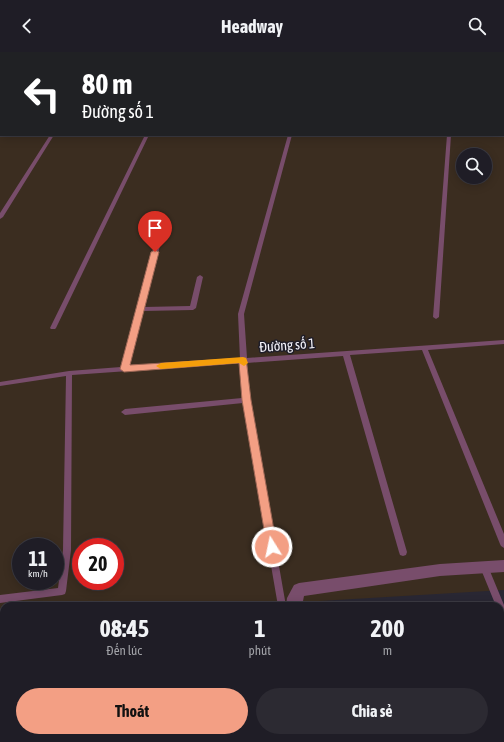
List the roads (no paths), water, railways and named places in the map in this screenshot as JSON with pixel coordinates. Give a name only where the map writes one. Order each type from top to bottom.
[{"type":"street","points":[[294,602],[299,590],[440,570],[504,566]]},
{"type":"lane","points":[[0,217],[51,136]]},
{"type":"lane","points":[[53,328],[148,136]]},
{"type":"lane","points":[[281,602],[246,400],[241,314],[290,136]]},
{"type":"lane","points":[[436,317],[449,136]]},
{"type":"lane","points":[[124,369],[159,238]]},
{"type":"lane","points":[[140,309],[193,308],[200,277]]},
{"type":"lane","name":"Đường số 1","points":[[0,384],[69,372],[504,342]]},
{"type":"lane","points":[[424,347],[504,544]]},
{"type":"lane","points":[[346,353],[403,552]]},
{"type":"lane","points":[[0,599],[62,591],[66,550],[69,372]]},
{"type":"lane","points":[[126,412],[246,400]]},
{"type":"lane","points":[[484,567],[498,602]]}]
